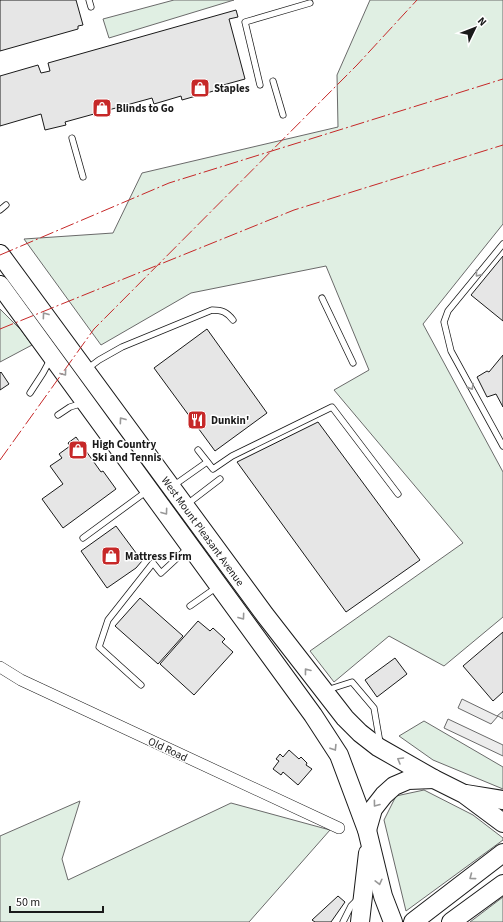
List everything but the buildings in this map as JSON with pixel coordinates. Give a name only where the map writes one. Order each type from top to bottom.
[{"type":"main road","name":"West Mount Pleasant Avenue","points":[[0,254],[264,615],[345,718],[360,733],[381,749],[464,794]]},
{"type":"main road","name":"West Mount Pleasant Avenue","points":[[0,285],[313,715],[339,755],[368,835],[383,896],[393,922]]},
{"type":"main road","points":[[360,922],[364,894],[368,835],[373,809],[384,795],[394,786],[408,780],[434,779]]},
{"type":"main road","points":[[464,794],[503,800]]},
{"type":"main road","points":[[464,794],[503,823]]},
{"type":"main road","points":[[413,922],[503,853]]},
{"type":"main road","points":[[451,922],[503,884]]},
{"type":"street","name":"Old Road","points":[[0,666],[21,680],[339,828]]},
{"type":"lane","points":[[89,0],[91,7]]},
{"type":"lane","points":[[260,85],[245,22],[310,3]]},
{"type":"lane","points":[[273,81],[283,115]]},
{"type":"lane","points":[[72,138],[83,177]]},
{"type":"lane","points":[[0,210],[6,205]]},
{"type":"lane","points":[[503,244],[448,310],[444,322],[451,351],[503,446]]},
{"type":"lane","points":[[322,298],[353,363]]},
{"type":"lane","points":[[85,371],[99,360],[122,347],[212,310],[221,310],[228,313],[233,320]]},
{"type":"lane","points":[[30,393],[52,356]]},
{"type":"lane","points":[[58,414],[70,407],[85,402]]},
{"type":"lane","points":[[198,450],[213,470],[232,456],[332,407],[398,494]]},
{"type":"lane","points":[[171,487],[207,462]]},
{"type":"lane","points":[[184,506],[220,479]]},
{"type":"lane","points":[[83,538],[149,490]]},
{"type":"lane","points":[[142,685],[99,647],[108,620],[153,563],[161,573],[190,546]]},
{"type":"lane","points":[[190,606],[218,586]]},
{"type":"lane","points":[[323,691],[352,682],[374,708],[381,749]]},
{"type":"lane","points":[[343,922],[350,906],[364,894]]},
{"type":"green space","points":[[174,0],[234,0],[109,38],[103,19]]},
{"type":"green space","points":[[370,0],[503,0],[503,224],[423,324],[503,472],[503,617],[444,666],[389,636],[334,682],[310,651],[463,543],[334,390],[369,370],[326,266],[191,293],[101,345],[24,239],[113,233],[142,173],[338,127],[337,75]]},
{"type":"green space","points":[[0,309],[21,330],[32,345],[0,362]]},
{"type":"green space","points":[[424,721],[503,767],[503,789],[433,760],[399,736]]},
{"type":"green space","points":[[424,790],[473,815],[503,838],[503,840],[406,911],[384,820],[396,796]]},
{"type":"green space","points":[[80,801],[62,859],[68,880],[231,803],[330,830],[249,922],[0,922],[0,836]]},
{"type":"green space","points":[[503,897],[503,922],[470,922]]},
{"type":"shaded area","points":[[462,699],[497,716],[503,711],[503,719],[498,716],[491,724],[458,708]]},
{"type":"shaded area","points":[[448,719],[503,745],[503,756],[444,728]]},
{"type":"power","points":[[0,460],[94,329],[357,65],[417,0]]},
{"type":"power","points":[[0,255],[169,183],[503,79]]},
{"type":"power","points":[[0,329],[294,210],[503,145]]},
{"type":"place","name":"Staples","points":[[200,88]]},
{"type":"place","name":"Blinds to Go","points":[[102,108]]},
{"type":"place","name":"Dunkin'","points":[[197,420]]},
{"type":"place","name":"High Country Ski and Tennis","points":[[78,450]]},
{"type":"place","name":"Mattress Firm","points":[[111,556]]}]
